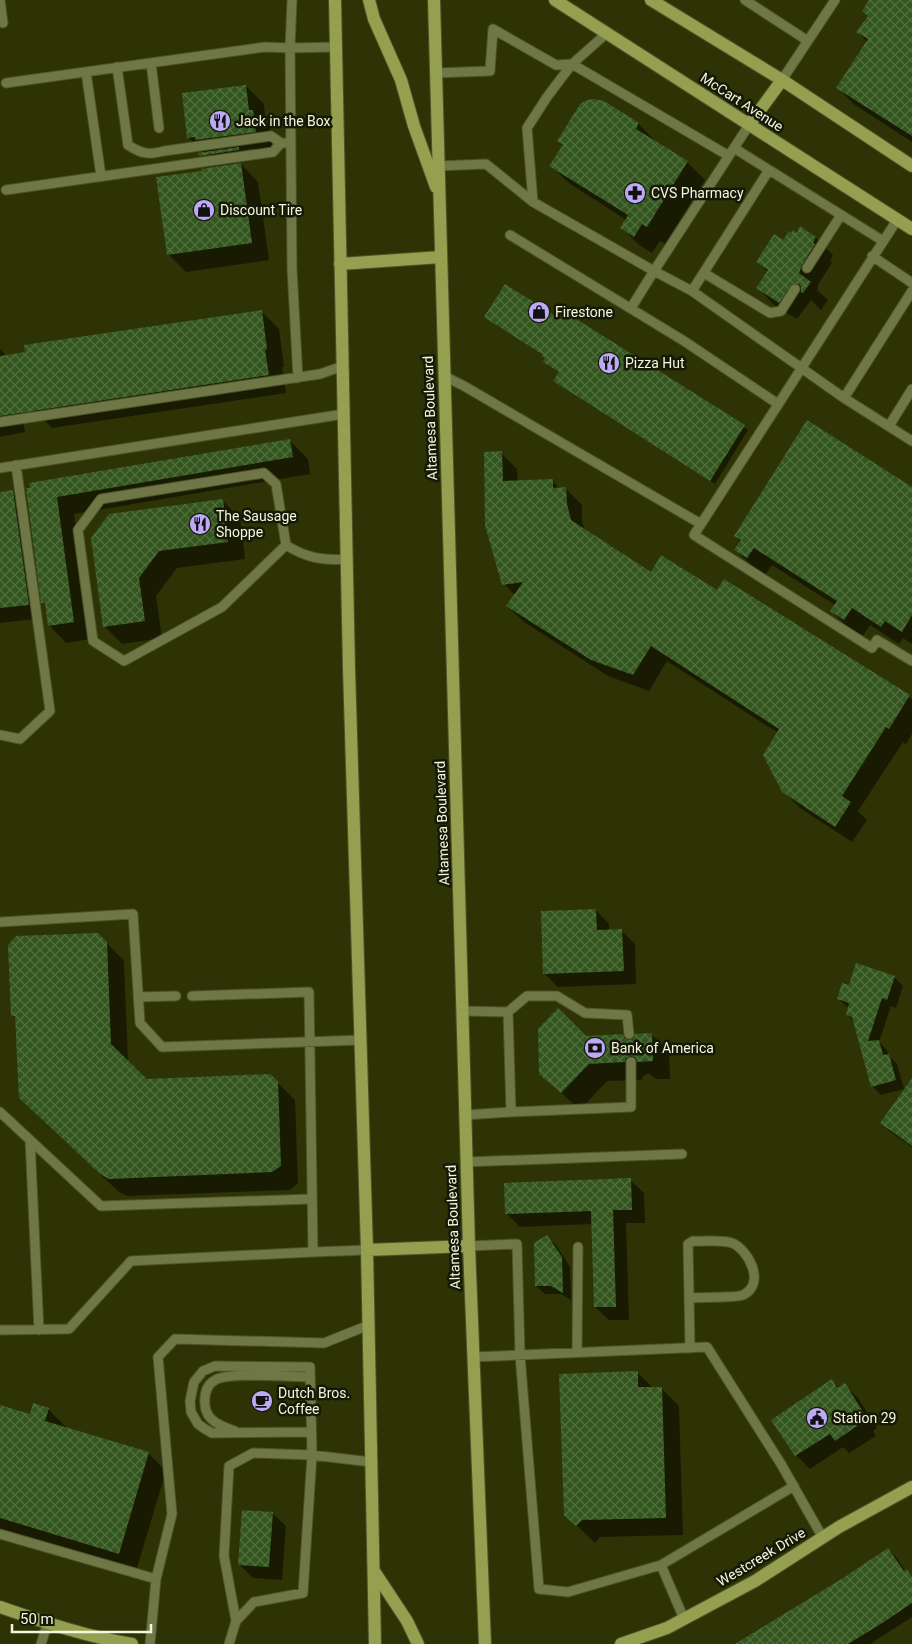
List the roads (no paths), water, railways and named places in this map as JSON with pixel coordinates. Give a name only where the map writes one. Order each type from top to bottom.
[{"type":"main road","points":[[335,0],[349,669],[367,1250],[375,1644]]},
{"type":"main road","points":[[369,0],[374,18],[400,80],[439,196]]},
{"type":"main road","name":"Altamesa Boulevard","points":[[434,0],[466,1162],[484,1644]]},
{"type":"main road","name":"McCart Avenue","points":[[555,0],[912,230]]},
{"type":"main road","points":[[651,0],[782,80],[912,166]]},
{"type":"main road","points":[[749,125],[782,80]]},
{"type":"main road","points":[[340,264],[441,257]]},
{"type":"main road","points":[[367,1250],[469,1246]]},
{"type":"main road","name":"Westcreek Drive","points":[[621,1644],[667,1628],[755,1581],[823,1538],[912,1487]]},
{"type":"main road","points":[[374,1571],[407,1621],[418,1644]]},
{"type":"main road","points":[[0,1607],[132,1644]]},
{"type":"lane","points":[[0,0],[3,23]]},
{"type":"lane","points":[[292,0],[290,48],[292,269],[298,378]]},
{"type":"lane","points":[[746,0],[808,41]]},
{"type":"lane","points":[[782,80],[835,0]]},
{"type":"lane","points":[[436,73],[490,71],[493,29],[556,65],[572,64],[729,156]]},
{"type":"lane","points":[[533,202],[527,128],[572,64],[607,33]]},
{"type":"lane","points":[[6,83],[266,47],[336,46]]},
{"type":"lane","points":[[151,62],[159,128]]},
{"type":"lane","points":[[117,67],[128,145],[138,151],[150,154],[271,136],[281,143],[291,142]]},
{"type":"lane","points":[[86,72],[101,176]]},
{"type":"lane","points":[[631,308],[749,125]]},
{"type":"lane","points":[[6,190],[273,152],[281,143]]},
{"type":"lane","points":[[734,148],[883,241]]},
{"type":"lane","points":[[438,166],[486,164],[533,202],[692,291],[844,398],[912,441]]},
{"type":"lane","points":[[692,291],[770,170]]},
{"type":"lane","points":[[808,268],[841,214]]},
{"type":"lane","points":[[897,220],[872,256],[694,535],[872,648],[878,640],[912,661]]},
{"type":"lane","points":[[510,235],[684,341],[778,404]]},
{"type":"lane","points":[[872,256],[912,283]]},
{"type":"lane","points":[[704,273],[770,313],[781,311],[795,289]]},
{"type":"lane","points":[[844,398],[912,291]]},
{"type":"lane","points":[[0,422],[298,378],[320,374],[343,366]]},
{"type":"lane","points":[[444,376],[701,524]]},
{"type":"lane","points":[[889,426],[912,389]]},
{"type":"lane","points":[[0,468],[344,414]]},
{"type":"lane","points":[[0,735],[20,739],[50,711],[16,465]]},
{"type":"lane","points":[[286,545],[222,607],[124,661],[93,640],[78,530],[101,499],[264,473],[276,484],[286,545],[299,554],[328,561],[347,559]]},
{"type":"lane","points":[[0,922],[132,914],[140,1023],[162,1047],[361,1040]]},
{"type":"lane","points":[[192,996],[309,992],[313,1252]]},
{"type":"lane","points":[[138,997],[176,996]]},
{"type":"lane","points":[[462,1011],[508,1012],[527,996],[557,996],[585,1013],[627,1015],[629,1034]]},
{"type":"lane","points":[[508,1012],[511,1112]]},
{"type":"lane","points":[[465,1115],[631,1107],[631,1062]]},
{"type":"lane","points":[[0,1112],[101,1206],[311,1199]]},
{"type":"lane","points":[[30,1140],[38,1330]]},
{"type":"lane","points":[[466,1162],[682,1154]]},
{"type":"lane","points":[[689,1298],[742,1295],[747,1291],[752,1286],[755,1276],[743,1249],[730,1242],[693,1241],[688,1244],[689,1298],[690,1348]]},
{"type":"lane","points":[[469,1246],[517,1244],[520,1355],[539,1589],[568,1592],[661,1565],[794,1486]]},
{"type":"lane","points":[[577,1352],[578,1247]]},
{"type":"lane","points":[[0,1330],[69,1329],[131,1261],[367,1250]]},
{"type":"lane","points":[[150,1644],[156,1579],[172,1514],[158,1357],[175,1338],[324,1343],[369,1325]]},
{"type":"lane","points":[[473,1357],[707,1347],[781,1464],[823,1538]]},
{"type":"lane","points":[[310,1372],[215,1366],[203,1371],[194,1382],[190,1401],[191,1412],[198,1424],[212,1433],[312,1432]]},
{"type":"lane","points":[[229,1644],[236,1621],[254,1602],[302,1594],[312,1455],[310,1372]]},
{"type":"lane","points":[[239,1432],[216,1424],[205,1409],[204,1396],[207,1387],[216,1379],[230,1376],[310,1372]]},
{"type":"lane","points":[[236,1621],[224,1556],[229,1466],[253,1453],[312,1455],[371,1462]]},
{"type":"lane","points":[[0,1534],[156,1579]]},
{"type":"lane","points":[[661,1565],[684,1619]]},
{"type":"lane","points":[[41,1644],[48,1622]]},
{"type":"place","name":"Jack in the Box","points":[[220,121]]},
{"type":"place","name":"CVS Pharmacy","points":[[635,193]]},
{"type":"place","name":"Discount Tire","points":[[204,210]]},
{"type":"place","name":"Firestone","points":[[539,312]]},
{"type":"place","name":"Pizza Hut","points":[[609,363]]},
{"type":"place","name":"The Sausage Shoppe","points":[[200,524]]},
{"type":"place","name":"Bank of America","points":[[595,1048]]},
{"type":"place","name":"Dutch Bros. Coffee","points":[[262,1401]]},
{"type":"place","name":"Station 29","points":[[817,1418]]}]
